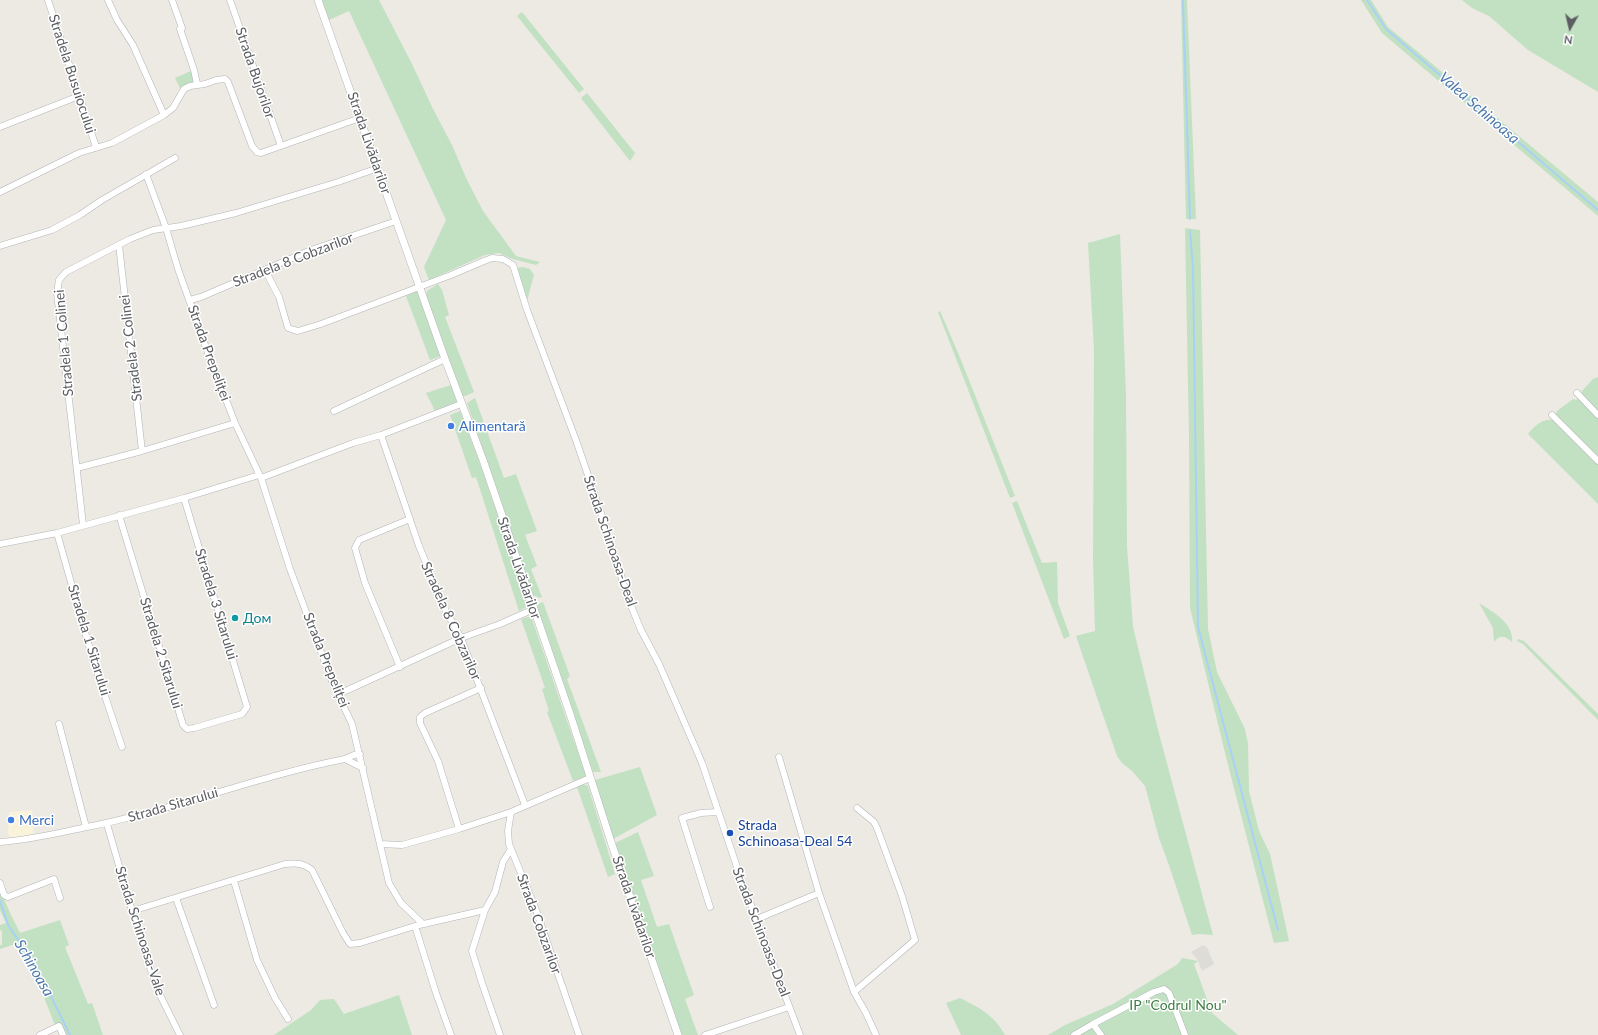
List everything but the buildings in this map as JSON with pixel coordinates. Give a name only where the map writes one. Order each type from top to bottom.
[{"type":"street","name":"Stradela Busuiocului","points":[[48,0],[96,147]]},
{"type":"street","points":[[108,0],[117,20],[133,45],[164,115]]},
{"type":"street","points":[[172,0],[197,84],[206,84],[216,80],[225,80],[228,82],[253,149],[261,153],[360,118]]},
{"type":"street","name":"Strada Bujorilor","points":[[230,0],[280,146]]},
{"type":"street","name":"Strada Livădarilor","points":[[318,0],[461,404],[483,460],[678,1035]]},
{"type":"street","name":"Stradela Busuiocului","points":[[0,192],[79,153],[112,143],[164,115],[173,108],[184,89],[197,84]]},
{"type":"street","points":[[0,127],[79,96]]},
{"type":"street","points":[[0,246],[52,230],[80,216],[102,200],[175,158]]},
{"type":"street","points":[[166,228],[236,213],[338,182],[378,168]]},
{"type":"street","name":"Strada Prepeliței","points":[[146,174],[166,228],[178,269],[208,354],[235,423],[260,477],[290,569],[333,684],[352,724],[389,883],[401,903],[423,924]]},
{"type":"street","name":"Stradela 8 Cobzarilor","points":[[190,300],[311,250],[396,221]]},
{"type":"street","name":"Stradela 1 Colinei","points":[[83,525],[57,286],[59,280],[66,272],[130,239],[153,230],[166,228]]},
{"type":"street","name":"Stradela 2 Colinei","points":[[119,245],[142,451]]},
{"type":"street","name":"Strada Schinoasa-Deal","points":[[420,286],[492,258],[503,258],[513,266],[527,310],[577,443],[629,601],[641,630],[659,664],[702,763],[739,873],[800,1035]]},
{"type":"street","points":[[265,270],[279,297],[288,328],[294,330],[322,324],[420,286]]},
{"type":"street","points":[[334,411],[445,359]]},
{"type":"street","points":[[1576,393],[1598,415]]},
{"type":"street","points":[[0,544],[57,532],[260,477],[353,442],[382,435],[461,404]]},
{"type":"street","points":[[1552,414],[1558,422],[1598,461]]},
{"type":"street","points":[[77,468],[142,451],[235,423]]},
{"type":"street","name":"Stradela 8 Cobzarilor","points":[[382,435],[419,546],[446,611],[461,638],[525,805]]},
{"type":"street","name":"Stradela 3 Sitarului","points":[[184,498],[238,676],[246,704],[246,710]]},
{"type":"street","name":"Stradela 2 Sitarului","points":[[119,515],[183,725],[187,729],[194,728],[242,714],[246,710]]},
{"type":"street","points":[[400,667],[365,583],[355,548],[359,540],[410,519]]},
{"type":"street","name":"Stradela 1 Sitarului","points":[[57,532],[93,660],[122,747]]},
{"type":"street","points":[[339,694],[461,638],[500,624],[534,609]]},
{"type":"street","points":[[459,829],[438,761],[420,723],[420,717],[425,712],[481,688]]},
{"type":"street","points":[[59,724],[86,827]]},
{"type":"street","name":"Strada Sitarului","points":[[0,842],[27,840],[107,824],[360,754]]},
{"type":"street","points":[[779,758],[819,893],[854,992],[876,1035]]},
{"type":"street","points":[[345,759],[363,768]]},
{"type":"street","points":[[380,844],[402,845],[459,829],[511,812],[590,778]]},
{"type":"street","points":[[854,992],[915,940],[902,896],[877,828],[874,822],[857,808]]},
{"type":"street","name":"Strada Cobzarilor","points":[[511,812],[508,831],[510,849],[536,910],[579,1035]]},
{"type":"street","points":[[710,907],[682,818],[701,813],[718,812]]},
{"type":"street","name":"Strada Schinoasa-Vale","points":[[107,824],[132,911],[157,989],[180,1035]]},
{"type":"street","points":[[500,1035],[473,957],[473,945],[485,910],[495,892],[504,862],[510,849]]},
{"type":"street","points":[[132,911],[234,881],[285,864],[298,863],[304,864],[312,870],[343,933],[350,944],[360,943],[423,924],[485,910]]},
{"type":"street","points":[[0,883],[4,895],[8,898],[54,879],[60,898]]},
{"type":"street","points":[[234,881],[257,960],[275,998],[288,1019]]},
{"type":"street","points":[[757,919],[819,893]]},
{"type":"street","points":[[176,898],[214,1004]]},
{"type":"street","points":[[416,926],[436,993],[451,1035]]},
{"type":"street","points":[[1074,1035],[1154,992],[1164,989],[1169,993],[1185,1035]]},
{"type":"street","name":"Strada Schinoasa-Deal","points":[[704,1035],[789,1007]]},
{"type":"street","points":[[1093,1024],[1101,1035]]},
{"type":"street","points":[[40,1035],[59,1026],[63,1035]]},
{"type":"shaded area","points":[[32,810],[34,835],[17,838],[9,837],[9,812]]},
{"type":"shaded area","points":[[1203,945],[1207,947],[1214,964],[1202,971],[1197,959],[1191,952]]},
{"type":"green space","points":[[322,0],[379,0],[452,145],[467,180],[483,211],[516,256],[540,262],[536,265],[513,259],[499,253],[485,255],[429,280],[424,267],[446,220],[349,11],[329,20]]},
{"type":"green space","points":[[1181,0],[1187,0],[1196,219],[1186,219]]},
{"type":"green space","points":[[1361,0],[1371,0],[1388,27],[1598,202],[1598,216],[1382,33]]},
{"type":"green space","points":[[1462,0],[1598,0],[1598,92],[1528,50],[1489,16],[1472,8]]},
{"type":"green space","points":[[522,12],[584,89],[579,93],[517,16]]},
{"type":"green space","points":[[191,71],[194,79],[193,82],[180,88],[175,78]]},
{"type":"green space","points":[[587,93],[635,153],[630,161],[581,98]]},
{"type":"green space","points":[[1185,228],[1200,230],[1208,629],[1217,672],[1245,729],[1248,744],[1249,791],[1259,831],[1270,854],[1289,941],[1274,943],[1226,757],[1190,608],[1189,437]]},
{"type":"green space","points":[[1120,234],[1126,396],[1127,546],[1133,627],[1158,730],[1213,935],[1192,935],[1159,838],[1145,786],[1117,756],[1076,636],[1095,631],[1093,559],[1094,350],[1088,243]]},
{"type":"green space","points":[[523,267],[530,269],[534,275],[527,301],[517,268]]},
{"type":"green space","points":[[438,284],[442,290],[449,315],[445,317],[474,392],[465,396],[461,396],[426,296],[427,291]]},
{"type":"green space","points":[[418,290],[441,356],[430,360],[406,296]]},
{"type":"green space","points":[[940,311],[1015,496],[1010,498],[938,312]]},
{"type":"green space","points":[[1598,377],[1598,504],[1528,434],[1535,426],[1542,422],[1546,420],[1553,420],[1557,411],[1573,399],[1576,400],[1582,395],[1582,391],[1593,379]]},
{"type":"green space","points":[[451,385],[457,402],[435,411],[426,393]]},
{"type":"green space","points":[[475,398],[504,478],[516,474],[537,531],[525,535],[537,566],[531,569],[542,597],[540,598],[533,595],[467,403]]},
{"type":"green space","points":[[460,411],[482,469],[529,606],[519,611],[476,477],[472,478],[450,415]]},
{"type":"green space","points":[[1017,501],[1042,563],[1057,562],[1058,603],[1070,636],[1064,639],[1012,503]]},
{"type":"green space","points":[[543,602],[570,676],[567,679],[601,772],[593,772],[537,608],[538,604]]},
{"type":"green space","points":[[1479,603],[1502,619],[1510,629],[1512,642],[1507,638],[1500,637],[1494,642],[1493,628]]},
{"type":"green space","points":[[531,616],[586,776],[573,781],[547,712],[549,711],[542,689],[545,688],[521,619]]},
{"type":"green space","points":[[1518,639],[1524,641],[1598,714],[1598,720],[1523,644],[1517,641]]},
{"type":"green space","points":[[640,767],[657,815],[613,839],[595,780]]},
{"type":"green space","points":[[583,784],[588,786],[615,874],[608,877],[577,787]]},
{"type":"green space","points":[[638,832],[654,876],[641,880],[657,927],[669,924],[694,995],[685,999],[698,1035],[680,1035],[615,843]]},
{"type":"green space","points":[[0,890],[20,933],[60,920],[69,945],[65,947],[88,1004],[92,1003],[103,1035],[59,1035],[41,990],[16,944],[0,949],[0,945],[2,945],[2,931],[0,930],[0,925],[6,923],[0,910]]},
{"type":"green space","name":"IP \"Codrul Nou\"","points":[[1182,958],[1198,961],[1194,964],[1212,1013],[1238,1035],[1048,1035],[1065,1025],[1113,1004],[1178,964]]},
{"type":"green space","points":[[399,995],[412,1035],[274,1035],[311,1010],[320,1000],[334,999],[344,1014]]},
{"type":"green space","points":[[960,998],[974,1005],[991,1017],[1005,1035],[961,1035],[946,1003]]},
{"type":"waterway","points":[[1183,0],[1190,219]]},
{"type":"waterway","name":"Valea Schinoasa","points":[[1367,0],[1386,29],[1598,210]]},
{"type":"waterway","points":[[1190,231],[1193,268],[1198,627],[1278,930]]},
{"type":"waterway","name":"Schinoasa","points":[[0,901],[8,925],[36,966],[70,1035]]},
{"type":"place","name":"Alimentară","points":[[451,426]]},
{"type":"place","name":"Дом","points":[[235,618]]},
{"type":"place","name":"Merci","points":[[11,820]]},
{"type":"place","name":"Strada Schinoasa-Deal 54","points":[[730,833]]}]
